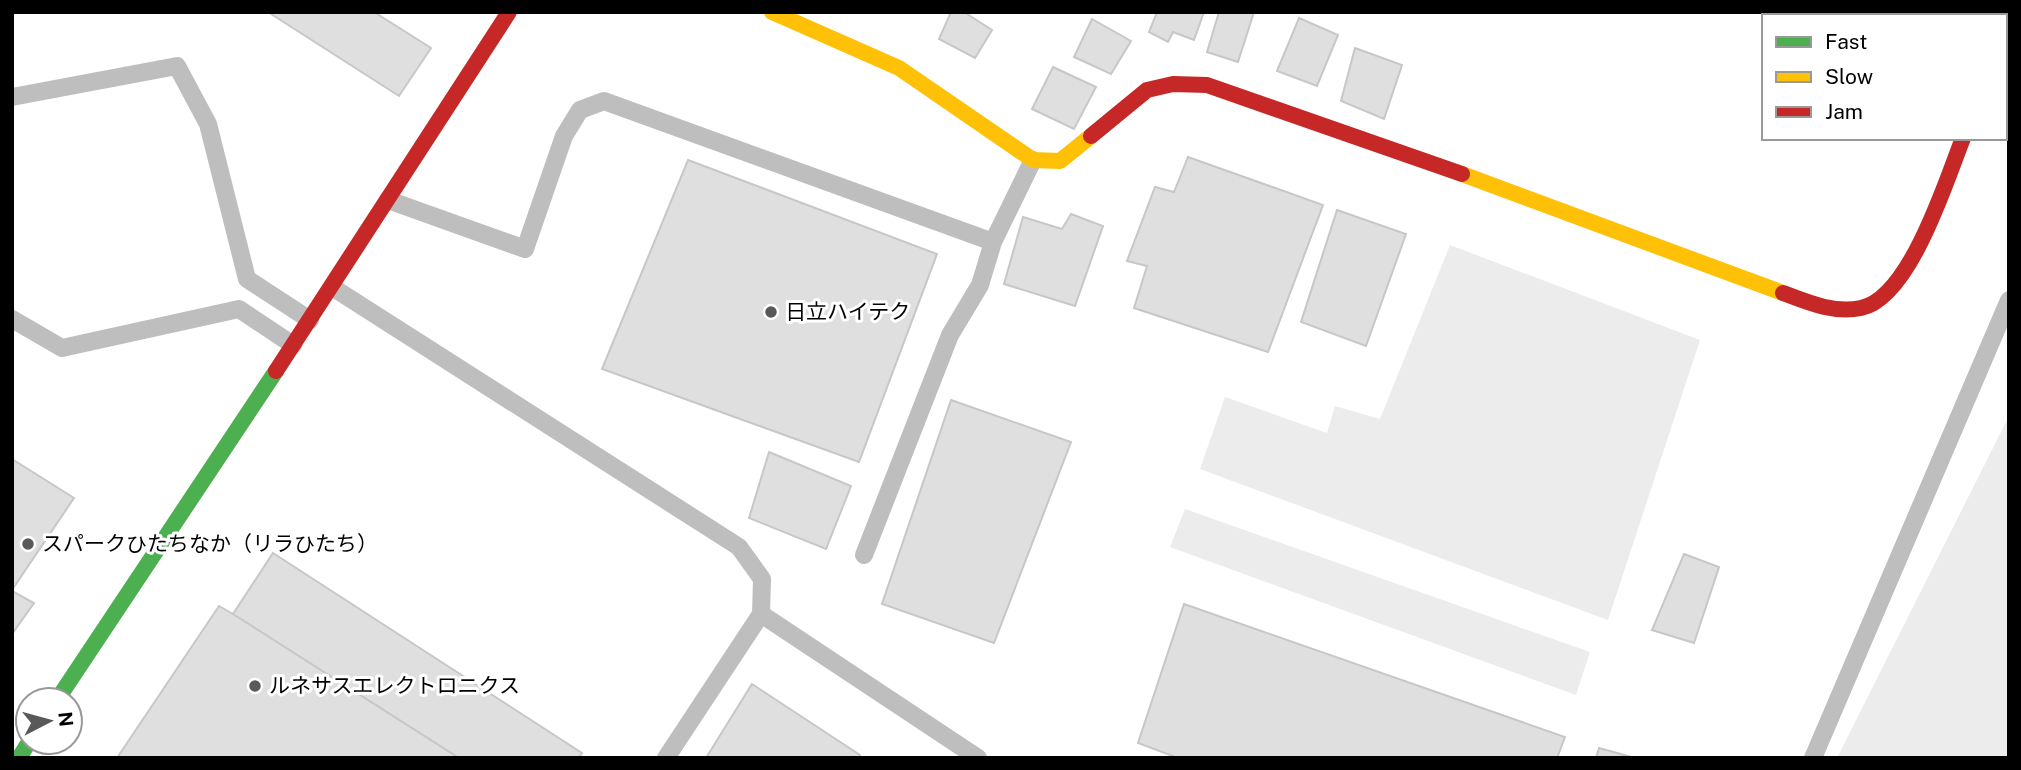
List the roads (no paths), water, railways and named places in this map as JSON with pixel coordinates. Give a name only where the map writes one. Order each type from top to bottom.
[{"type":"street","points":[[66,686],[332,287],[509,12]]},
{"type":"street","points":[[772,12],[899,68],[1033,160],[1060,161],[1147,90],[1173,84],[1206,85],[1454,171],[1819,306],[1852,311],[1873,305],[1891,291],[1910,263],[1962,140]]},
{"type":"lane","points":[[12,97],[177,66],[208,124],[247,279],[310,320]]},
{"type":"lane","points":[[388,200],[525,248],[564,136],[580,110],[604,101],[993,242]]},
{"type":"lane","points":[[864,555],[950,335],[980,285],[993,242],[1033,160]]},
{"type":"lane","points":[[332,287],[739,547],[762,579],[761,614],[666,758]]},
{"type":"lane","points":[[1812,758],[2009,300]]},
{"type":"lane","points":[[12,319],[62,348],[239,309],[293,345]]},
{"type":"lane","points":[[761,614],[978,758]]},
{"type":"place","name":"日立ハイテク","points":[[771,312]]},
{"type":"place","name":"スパークひたちなか（リラひたち）","points":[[28,544]]},
{"type":"place","name":"ルネサスエレクトロニクス","points":[[255,686]]}]
